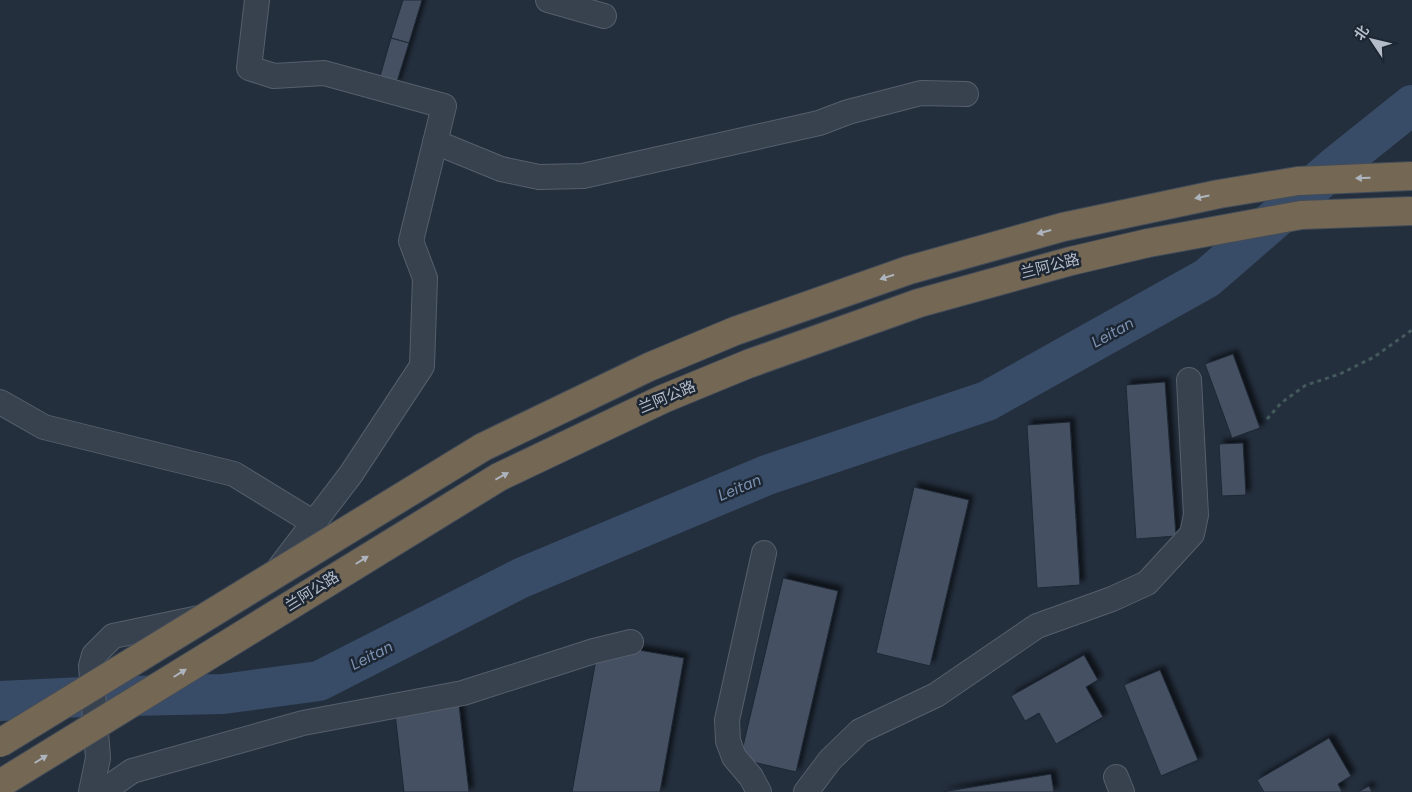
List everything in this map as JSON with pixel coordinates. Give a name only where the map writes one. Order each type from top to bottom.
[{"type":"highway","points":[[0,743],[482,447],[649,367],[735,331],[910,270],[1073,224],[1219,194],[1298,181],[1412,176]]},
{"type":"highway","name":"兰阿公路","points":[[0,784],[499,477],[655,402],[748,364],[919,303],[995,280],[1110,252],[1225,228],[1301,215],[1412,211]]},
{"type":"street","points":[[91,792],[98,758],[91,666],[94,654],[113,636],[214,615],[264,587],[351,474],[422,366],[425,278],[411,241],[444,106],[324,73],[274,76],[249,68],[257,0]]},
{"type":"street","points":[[548,0],[604,16]]},
{"type":"street","points":[[435,142],[501,169],[539,177],[583,176],[818,124],[848,112],[921,94],[966,94]]},
{"type":"street","points":[[806,792],[830,760],[860,731],[936,695],[1037,626],[1112,599],[1147,582],[1192,534],[1196,515],[1189,380]]},
{"type":"street","points":[[0,402],[44,427],[234,474],[314,523]]},
{"type":"street","points":[[759,792],[752,777],[734,758],[728,741],[727,720],[764,553]]},
{"type":"street","points":[[102,792],[132,771],[303,723],[463,693],[594,651],[631,642]]},
{"type":"path","points":[[1267,419],[1282,402],[1306,385],[1340,374],[1374,357],[1412,330]]},
{"type":"building","points":[[403,0],[422,0],[409,43],[391,38]]},
{"type":"building","points":[[391,38],[409,43],[396,85],[379,80]]},
{"type":"building","points":[[1233,354],[1260,428],[1232,438],[1205,364]]},
{"type":"building","points":[[1165,382],[1176,536],[1136,539],[1126,385]]},
{"type":"building","points":[[1070,422],[1080,585],[1037,588],[1027,425]]},
{"type":"building","points":[[1243,443],[1246,495],[1222,496],[1219,444]]},
{"type":"building","points":[[914,487],[969,500],[930,666],[876,653]]},
{"type":"building","points":[[783,578],[838,591],[796,772],[740,759]]},
{"type":"building","points":[[599,643],[684,658],[660,792],[572,792]]},
{"type":"building","points":[[1084,655],[1098,680],[1086,687],[1103,717],[1056,744],[1039,713],[1025,721],[1011,696]]},
{"type":"building","points":[[1160,670],[1198,760],[1161,776],[1124,685]]},
{"type":"building","points":[[459,705],[469,792],[404,792],[395,713]]},
{"type":"building","points":[[1329,738],[1351,776],[1338,784],[1342,792],[1264,792],[1257,780]]},
{"type":"building","points":[[1051,774],[1054,792],[942,792]]},
{"type":"building","points":[[1369,786],[1372,792],[1358,792]]},
{"type":"waterway","name":"Leitan","points":[[0,701],[223,694],[319,681],[521,578],[767,475],[987,401],[1207,278],[1337,165],[1412,105]]}]
